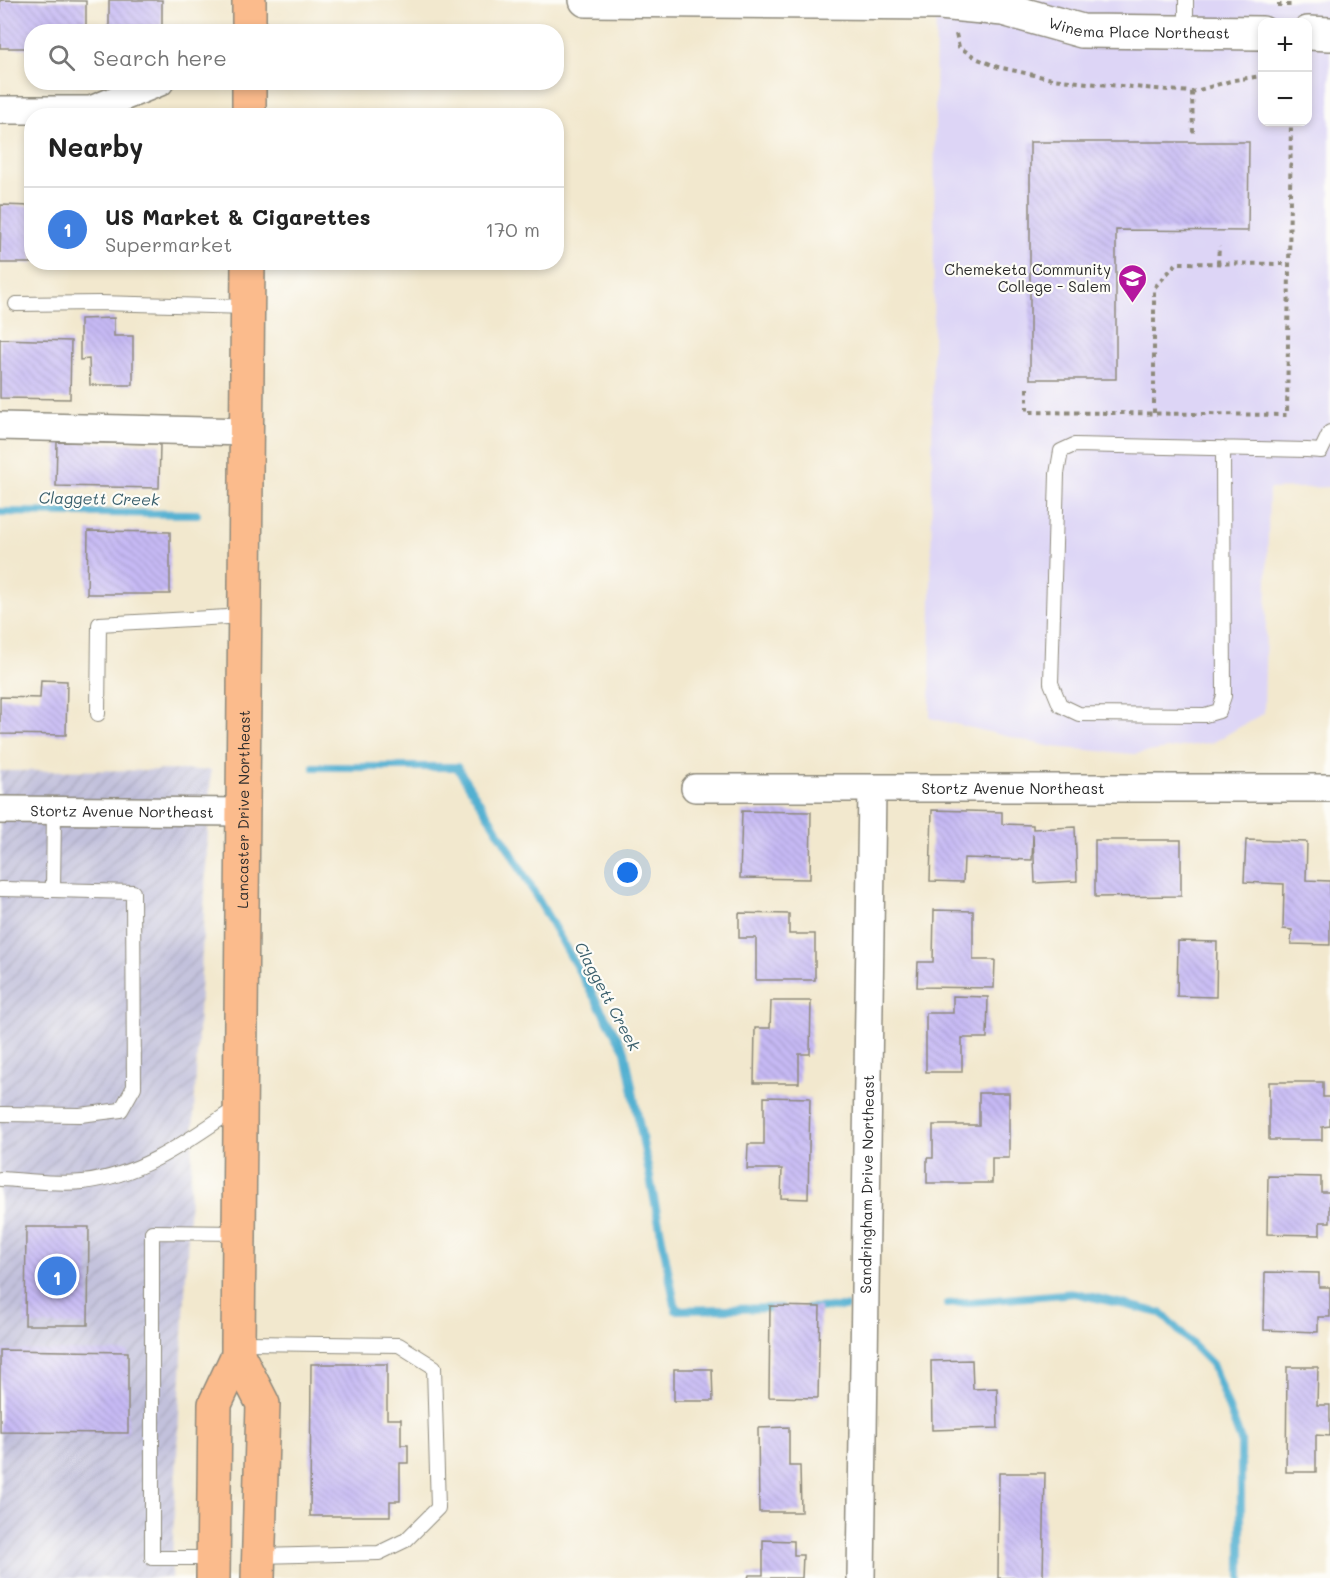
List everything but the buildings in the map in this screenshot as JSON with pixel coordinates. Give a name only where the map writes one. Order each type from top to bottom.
[{"type":"main road","points":[[249,0],[249,24]]},
{"type":"main road","points":[[249,90],[249,108]]},
{"type":"main road","name":"Lancaster Drive Northeast","points":[[213,1568],[215,1404],[238,1349],[248,270]]},
{"type":"main road","name":"Lancaster Drive Northeast","points":[[238,1349],[263,1404],[258,1567]]},
{"type":"street","name":"Winema Place Northeast","points":[[586,0],[957,4],[1003,9],[1082,31],[1258,33]]},
{"type":"street","points":[[1312,33],[1330,34]]},
{"type":"street","points":[[96,108],[140,90]]},
{"type":"street","points":[[0,110],[24,110]]},
{"type":"street","points":[[0,426],[247,432]]},
{"type":"street","name":"Stortz Avenue Northeast","points":[[695,788],[1330,788]]},
{"type":"street","name":"Sandringham Drive Northeast","points":[[861,1578],[872,789]]},
{"type":"street","name":"Stortz Avenue Northeast","points":[[0,810],[244,812]]},
{"type":"lane","points":[[1186,0],[1186,32]]},
{"type":"lane","points":[[16,304],[99,303],[248,308]]},
{"type":"lane","points":[[1223,448],[1224,696],[1219,711],[1205,715],[1079,714],[1060,705],[1051,683],[1056,474],[1061,451],[1074,445],[1223,448],[1321,451],[1330,432]]},
{"type":"lane","points":[[98,714],[99,624],[246,616]]},
{"type":"lane","points":[[53,890],[54,811]]},
{"type":"lane","points":[[0,889],[133,892],[134,1087],[121,1110],[80,1115],[0,1114]]},
{"type":"lane","points":[[0,1179],[82,1182],[128,1173],[171,1152],[241,1105]]},
{"type":"lane","points":[[213,1568],[153,1558],[152,1232],[239,1233]]},
{"type":"lane","points":[[238,1349],[399,1345],[434,1367],[438,1509],[406,1540],[379,1553],[258,1567]]},
{"type":"path","points":[[957,4],[956,41],[959,47],[978,59],[998,67],[1052,79],[1192,92],[1234,80],[1258,77]]},
{"type":"path","points":[[1192,92],[1193,133]]},
{"type":"path","points":[[1027,387],[1027,412],[1287,415],[1291,126]]},
{"type":"path","points":[[1218,264],[1219,246]]},
{"type":"path","points":[[1154,413],[1154,288],[1178,263],[1288,264]]},
{"type":"shaded area","name":"Chemeketa Community College - Salem","points":[[936,0],[1330,0],[1330,487],[1269,489],[1264,713],[1214,742],[1134,754],[1052,747],[930,718]]},
{"type":"shaded area","points":[[211,770],[171,1578],[0,1578],[0,771]]},
{"type":"waterway","name":"Claggett Creek","points":[[0,512],[197,514]]},
{"type":"waterway","name":"Claggett Creek","points":[[314,767],[457,767],[508,847],[625,1051],[676,1310],[781,1308]]},
{"type":"waterway","name":"Claggett Creek","points":[[947,1304],[1075,1293],[1161,1313],[1212,1364],[1241,1441],[1241,1578]]},
{"type":"waterway","name":"Claggett Creek","points":[[809,1308],[845,1307]]},
{"type":"place","name":"Chemeketa Community College - Salem","points":[[1132,304]]},
{"type":"place","name":"US Market & Cigarettes","points":[[57,1276]]}]
